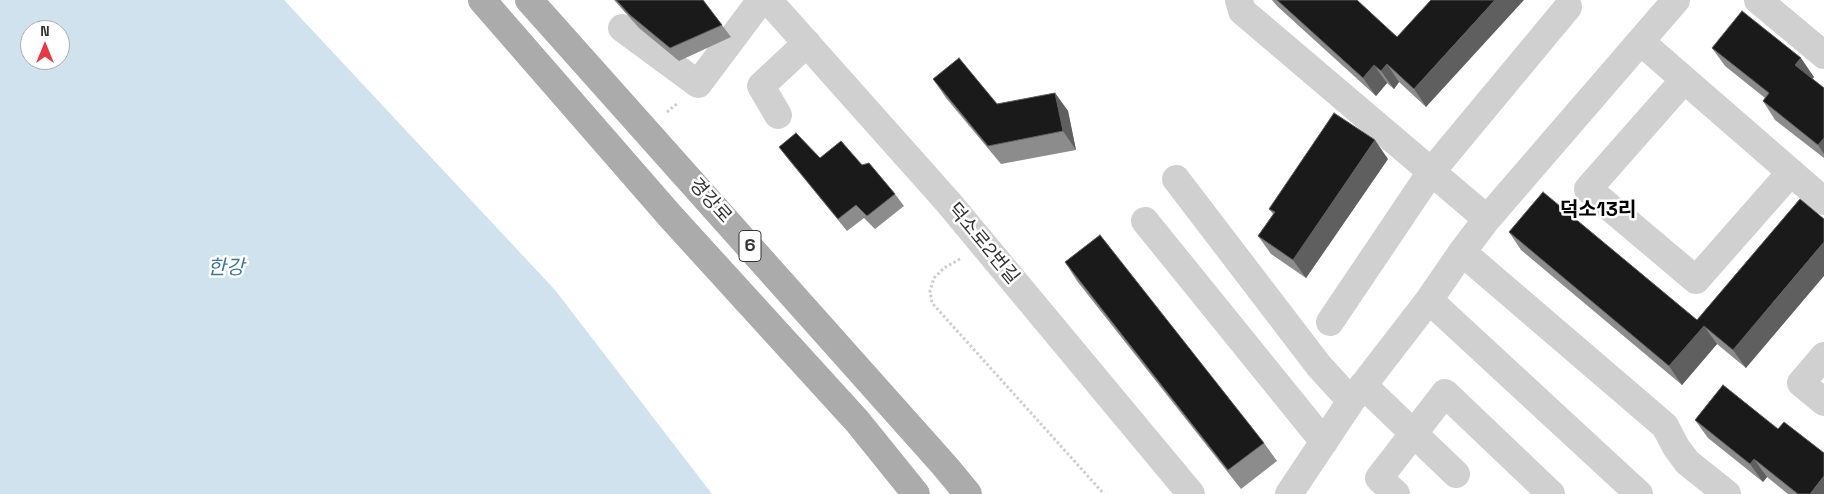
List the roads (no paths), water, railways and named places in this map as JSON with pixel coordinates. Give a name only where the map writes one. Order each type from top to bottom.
[{"type":"main road","name":"6","points":[[482,0],[671,217],[857,422],[916,494]]},
{"type":"main road","name":"경강로","points":[[529,0],[968,494]]},
{"type":"street","points":[[622,28],[698,84],[761,0]]},
{"type":"street","name":"덕소로2번길","points":[[768,0],[948,202],[1191,494]]},
{"type":"street","points":[[1239,0],[1242,11],[1487,219]]},
{"type":"street","points":[[1289,494],[1357,393],[1429,300],[1487,219],[1676,0]]},
{"type":"street","points":[[1758,0],[1824,55]]},
{"type":"street","points":[[1330,322],[1431,172],[1568,7]]},
{"type":"street","points":[[1641,42],[1824,201]]},
{"type":"street","points":[[778,115],[761,86],[807,43]]},
{"type":"street","points":[[1684,80],[1588,189],[1696,280],[1791,172]]},
{"type":"street","points":[[1176,180],[1319,366],[1413,433],[1456,474]]},
{"type":"street","points":[[1145,221],[1324,442]]},
{"type":"street","points":[[1462,252],[1665,426],[1676,447],[1687,462],[1727,494]]},
{"type":"street","points":[[1429,300],[1639,494]]},
{"type":"street","points":[[1824,356],[1800,383],[1824,402]]},
{"type":"street","points":[[1396,494],[1379,478],[1445,393],[1550,494]]},
{"type":"water","name":"한강","points":[[0,0],[284,0],[555,290],[712,494],[0,494]]},
{"type":"district","name":"덕소13리","points":[[1598,211]]}]
